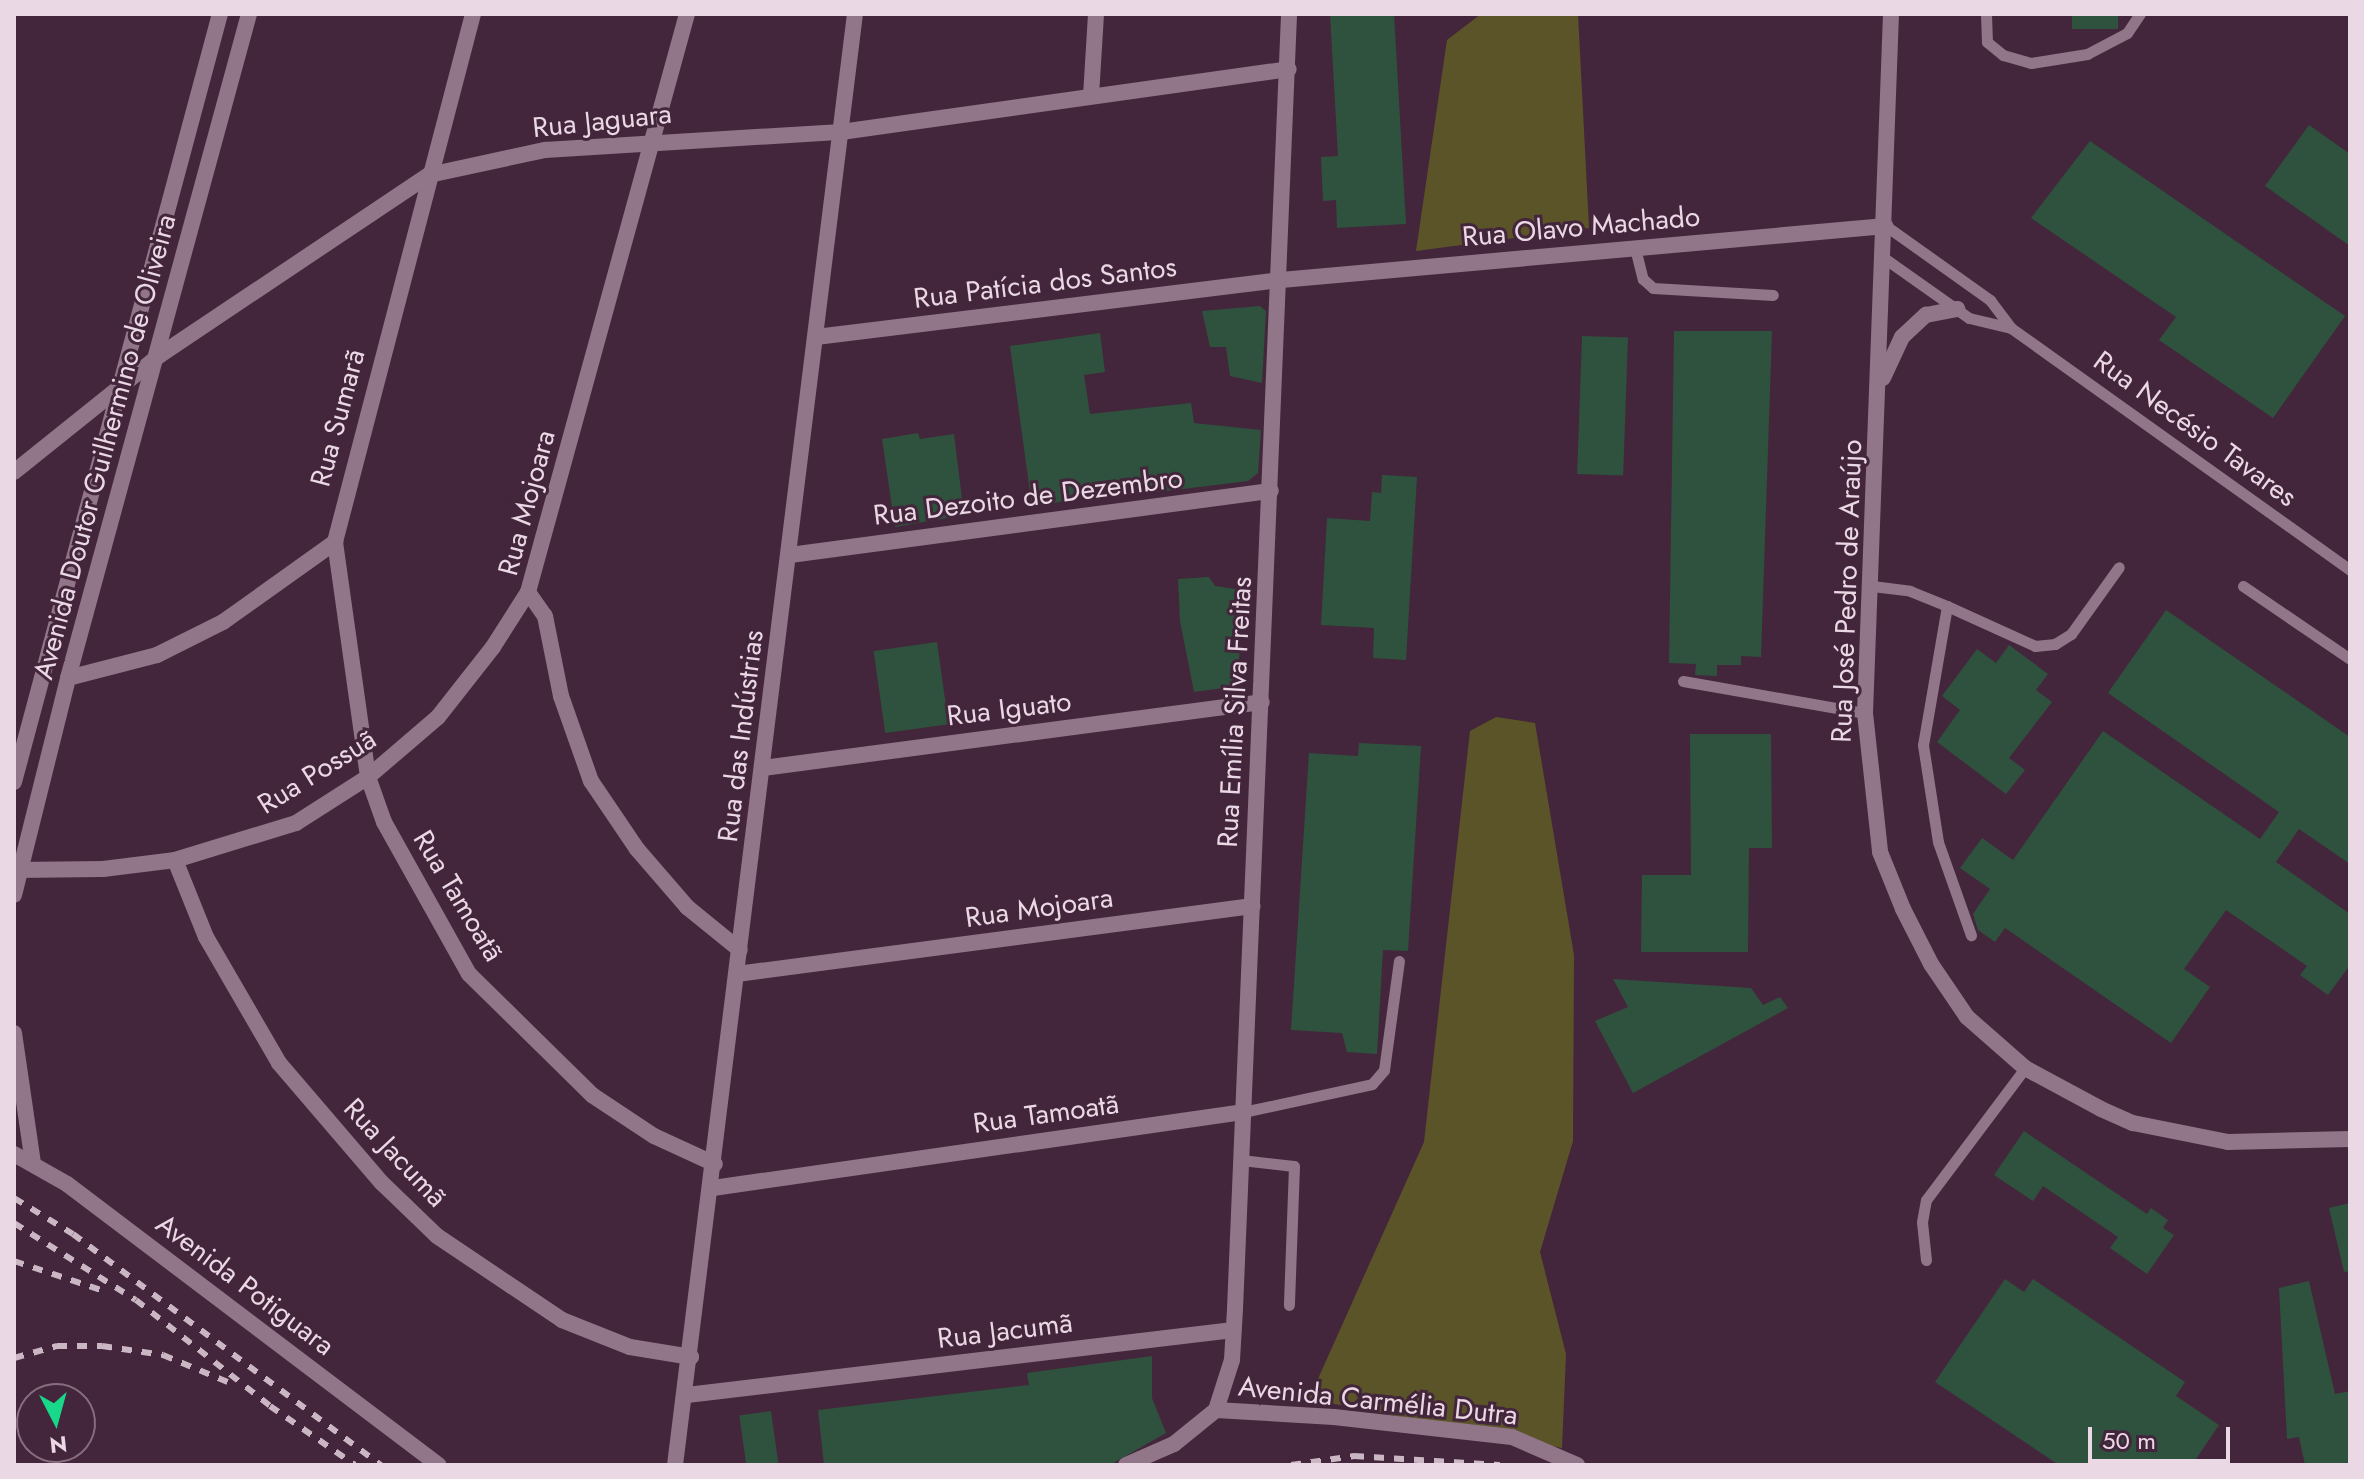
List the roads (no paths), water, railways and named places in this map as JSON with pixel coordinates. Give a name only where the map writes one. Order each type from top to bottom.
[{"type":"street","name":"Avenida Doutor Guilhermino de Oliveira","points":[[14,782],[116,390],[220,14]]},
{"type":"street","name":"Avenida Doutor Guilhermino de Oliveira","points":[[14,895],[16,870],[160,355],[249,14]]},
{"type":"street","name":"Rua Sumarã","points":[[335,542],[473,14]]},
{"type":"street","name":"Rua Mojoara","points":[[687,14],[655,140],[528,592],[545,616],[561,696],[591,781],[637,849],[687,907],[740,950]]},
{"type":"street","name":"Rua das Indústrias","points":[[675,1465],[713,1188],[855,14]]},
{"type":"street","points":[[1091,96],[1096,14]]},
{"type":"street","name":"Rua Emília Silva Freitas","points":[[1216,1410],[1232,1360],[1281,280],[1289,14]]},
{"type":"street","name":"Rua José Pedro de Araújo","points":[[1891,14],[1886,226],[1865,713],[1880,852],[1903,909],[1931,964],[1967,1017],[2025,1068],[2101,1109],[2164,1130],[2263,1144],[2350,1139]]},
{"type":"street","name":"Rua Jaguara","points":[[14,472],[160,355],[429,175],[545,150],[655,140],[841,132],[1289,69]]},
{"type":"street","name":"Rua Olavo Machado","points":[[1281,280],[1886,226]]},
{"type":"street","name":"Rua Patícia dos Santos","points":[[816,337],[1281,280]]},
{"type":"street","points":[[1879,387],[1902,337],[1926,315],[1957,309]]},
{"type":"street","name":"Rua Dezoito de Dezembro","points":[[790,555],[1271,491]]},
{"type":"street","points":[[68,678],[157,655],[223,622],[335,542]]},
{"type":"street","name":"Rua Tamoatã","points":[[335,542],[368,777],[384,822],[469,974],[592,1095],[654,1136],[715,1164]]},
{"type":"street","name":"Rua Possuã","points":[[16,870],[103,869],[175,860],[296,823],[368,777],[438,717],[493,647],[528,592]]},
{"type":"street","name":"Rua Iguato","points":[[763,768],[1262,702]]},
{"type":"street","name":"Rua Jacumã","points":[[175,860],[206,937],[279,1063],[382,1183],[437,1236],[562,1320],[630,1347],[691,1357]]},
{"type":"street","name":"Rua Mojoara","points":[[737,974],[1253,906]]},
{"type":"street","points":[[14,1033],[33,1164]]},
{"type":"street","name":"Rua Tamoatã","points":[[713,1188],[1243,1112]]},
{"type":"street","name":"Avenida Potiguara","points":[[14,1154],[33,1164],[230,1304],[439,1465]]},
{"type":"street","name":"Rua Jacumã","points":[[687,1395],[1233,1330]]},
{"type":"street","points":[[1126,1465],[1174,1444],[1216,1410]]},
{"type":"street","name":"Avenida Carmélia Dutra","points":[[1216,1410],[1334,1417],[1512,1437],[1577,1465]]},
{"type":"lane","points":[[1986,14],[1987,42],[2003,55],[2031,63],[2087,54],[2127,33],[2140,14]]},
{"type":"lane","name":"Rua Necésio Tavares","points":[[1886,226],[1990,300],[2011,328],[2350,570]]},
{"type":"lane","points":[[1635,248],[1643,279],[1653,288],[1773,295]]},
{"type":"lane","name":"Rua Necésio Tavares","points":[[1884,258],[1969,318],[2011,328]]},
{"type":"lane","points":[[1872,586],[1910,591],[2035,646],[2055,644],[2071,634],[2119,567]]},
{"type":"lane","points":[[2243,586],[2350,659]]},
{"type":"lane","points":[[1947,606],[1923,745],[1938,842],[1971,935]]},
{"type":"lane","points":[[1683,681],[1865,713]]},
{"type":"lane","points":[[1243,1112],[1372,1084],[1384,1070],[1399,961]]},
{"type":"lane","points":[[1926,1260],[1926,1200],[2025,1068]]},
{"type":"lane","points":[[1241,1160],[1294,1166],[1289,1305]]},
{"type":"railway","points":[[14,1198],[73,1234],[381,1465]]},
{"type":"railway","points":[[14,1223],[136,1300],[270,1406],[355,1465]]},
{"type":"railway","points":[[14,1261],[101,1290]]},
{"type":"railway","points":[[14,1358],[57,1346],[102,1346],[163,1355],[228,1382]]},
{"type":"railway","points":[[1291,1465],[1354,1456],[1500,1465]]}]
